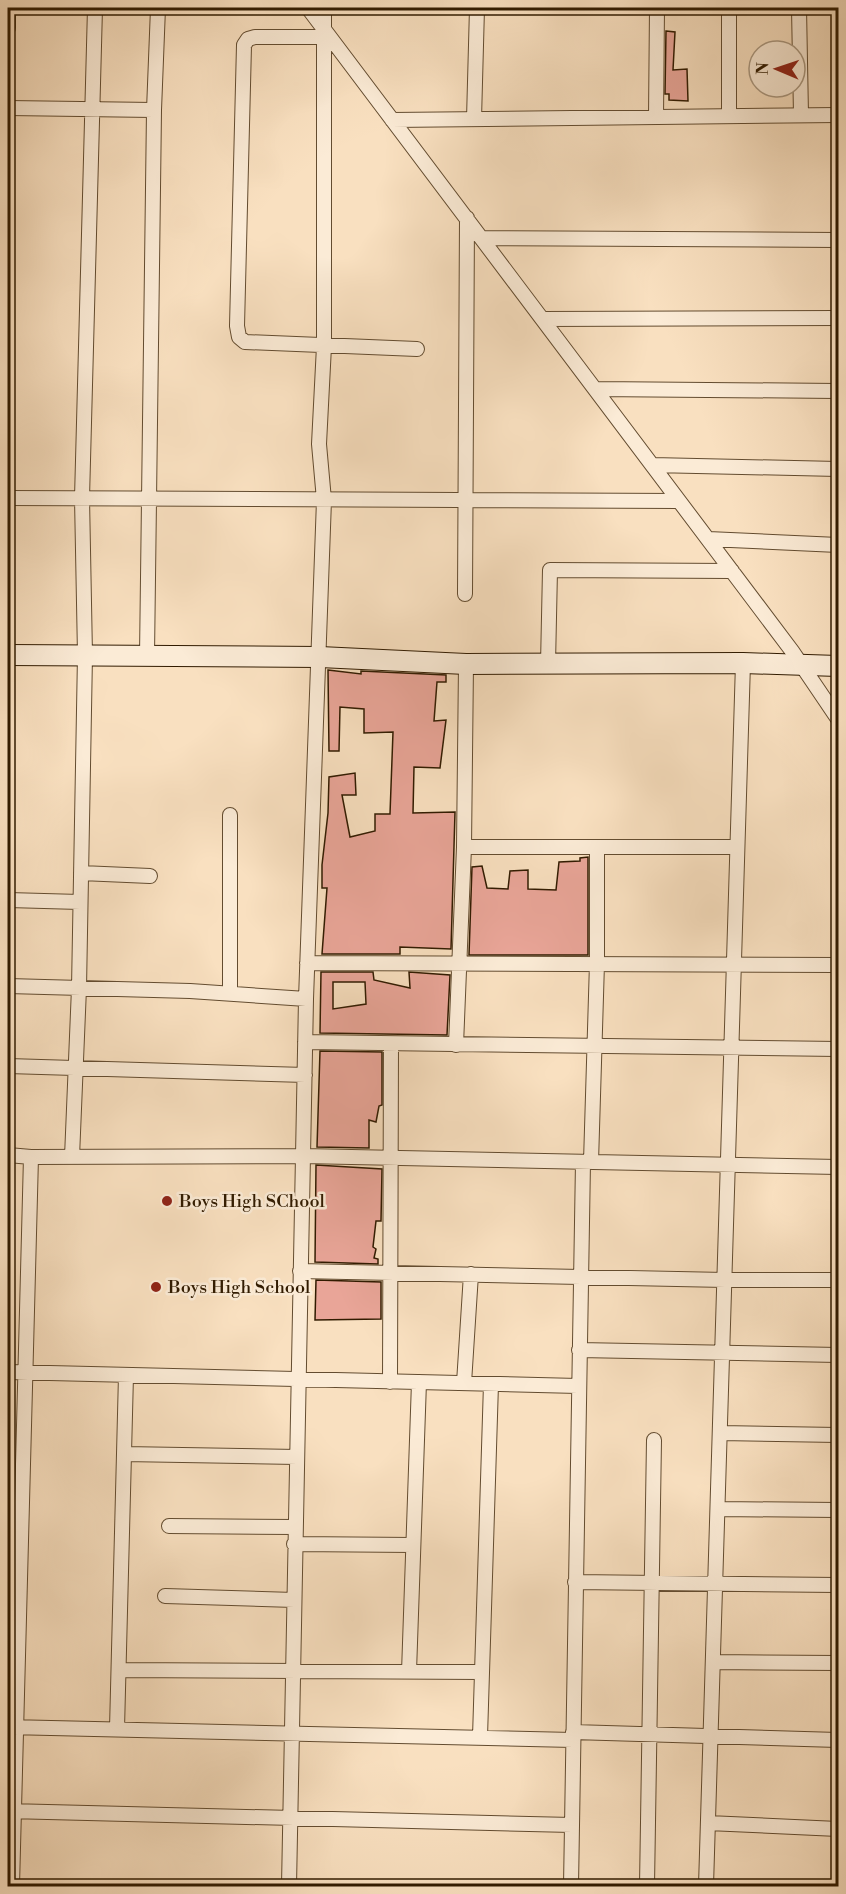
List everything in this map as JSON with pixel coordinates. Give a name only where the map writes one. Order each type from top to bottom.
[{"type":"street","points":[[8,8],[8,28]]},
{"type":"street","points":[[72,1157],[79,988],[85,655],[82,498],[95,8]]},
{"type":"street","points":[[147,656],[154,110],[158,8]]},
{"type":"street","points":[[308,8],[323,32],[467,218],[804,667],[838,719]]},
{"type":"street","points":[[289,1887],[290,1733],[294,1671],[294,1544],[306,999],[324,500],[319,444],[324,346],[324,8]]},
{"type":"street","points":[[474,119],[477,8]]},
{"type":"street","points":[[656,117],[657,8]]},
{"type":"street","points":[[729,8],[729,116]]},
{"type":"street","points":[[799,8],[801,115]]},
{"type":"street","points":[[323,32],[255,37],[248,39],[244,45],[237,326],[239,337],[245,342],[417,349]]},
{"type":"street","points":[[8,108],[154,110]]},
{"type":"street","points":[[392,120],[838,114]]},
{"type":"street","points":[[465,594],[467,218]]},
{"type":"street","points":[[482,238],[838,240]]},
{"type":"street","points":[[543,319],[838,318]]},
{"type":"street","points":[[595,389],[838,391]]},
{"type":"street","points":[[652,465],[838,469]]},
{"type":"street","points":[[8,498],[679,501]]},
{"type":"street","points":[[708,539],[838,545]]},
{"type":"street","points":[[548,664],[550,570],[732,571]]},
{"type":"street","points":[[8,655],[320,657],[466,664],[743,663],[804,667],[838,666]]},
{"type":"street","points":[[706,1887],[743,663]]},
{"type":"street","points":[[456,1045],[461,962],[466,664]]},
{"type":"street","points":[[230,815],[230,994]]},
{"type":"street","points":[[464,847],[737,847]]},
{"type":"street","points":[[571,1887],[580,1276],[594,1047],[597,847]]},
{"type":"street","points":[[81,873],[150,876]]},
{"type":"street","points":[[8,900],[80,902]]},
{"type":"street","points":[[307,963],[838,965]]},
{"type":"street","points":[[8,986],[306,999]]},
{"type":"street","points":[[305,1042],[838,1049]]},
{"type":"street","points":[[390,1382],[391,1044]]},
{"type":"street","points":[[8,1066],[305,1075]]},
{"type":"street","points":[[8,1155],[31,1157],[303,1156],[838,1167]]},
{"type":"street","points":[[12,1887],[11,1727],[15,1492],[25,1372],[31,1157]]},
{"type":"street","points":[[300,1271],[725,1280],[838,1280]]},
{"type":"street","points":[[464,1383],[471,1274]]},
{"type":"street","points":[[579,1350],[838,1355]]},
{"type":"street","points":[[8,1371],[579,1386]]},
{"type":"street","points":[[117,1729],[126,1375]]},
{"type":"street","points":[[409,1672],[419,1382]]},
{"type":"street","points":[[480,1737],[491,1384]]},
{"type":"street","points":[[720,1433],[838,1435]]},
{"type":"street","points":[[647,1887],[654,1440]]},
{"type":"street","points":[[124,1454],[297,1457]]},
{"type":"street","points":[[718,1509],[838,1510]]},
{"type":"street","points":[[169,1526],[295,1527]]},
{"type":"street","points":[[294,1544],[413,1545]]},
{"type":"street","points":[[575,1582],[838,1586]]},
{"type":"street","points":[[165,1596],[294,1600]]},
{"type":"street","points":[[713,1662],[838,1664]]},
{"type":"street","points":[[119,1670],[482,1672]]},
{"type":"street","points":[[11,1727],[480,1737],[651,1735],[838,1740]]},
{"type":"street","points":[[11,1811],[572,1825]]},
{"type":"street","points":[[708,1822],[838,1829]]},
{"type":"building","points":[[666,31],[675,32],[673,70],[687,69],[688,101],[669,100],[669,94],[665,94]]},
{"type":"building","points":[[328,670],[361,674],[361,671],[446,675],[446,682],[437,682],[434,721],[446,720],[440,768],[414,767],[413,813],[455,812],[451,949],[400,947],[400,954],[322,954],[327,888],[322,888],[322,865],[328,813],[329,777],[355,773],[356,795],[342,795],[350,837],[375,831],[375,814],[390,814],[393,732],[364,733],[364,709],[340,707],[339,751],[329,751]]},
{"type":"building","points":[[588,857],[588,955],[469,955],[472,867],[482,866],[487,888],[508,889],[510,871],[528,870],[528,889],[556,890],[559,862],[580,861],[580,858]]},
{"type":"building","points":[[321,972],[373,972],[374,980],[410,988],[409,972],[450,975],[447,1035],[320,1033]],"holes":[[[333,982],[365,982],[366,1004],[333,1009]]]},
{"type":"building","points":[[320,1051],[382,1052],[382,1105],[379,1106],[376,1122],[369,1120],[369,1148],[317,1147]]},
{"type":"building","points":[[316,1165],[382,1169],[381,1221],[376,1221],[373,1247],[376,1249],[374,1258],[378,1259],[378,1264],[315,1262]]},
{"type":"building","points":[[316,1280],[381,1282],[381,1319],[315,1320]]},
{"type":"place","name":"Boys High SChool","points":[[167,1201]]},
{"type":"place","name":"Boys High School","points":[[156,1287]]}]
